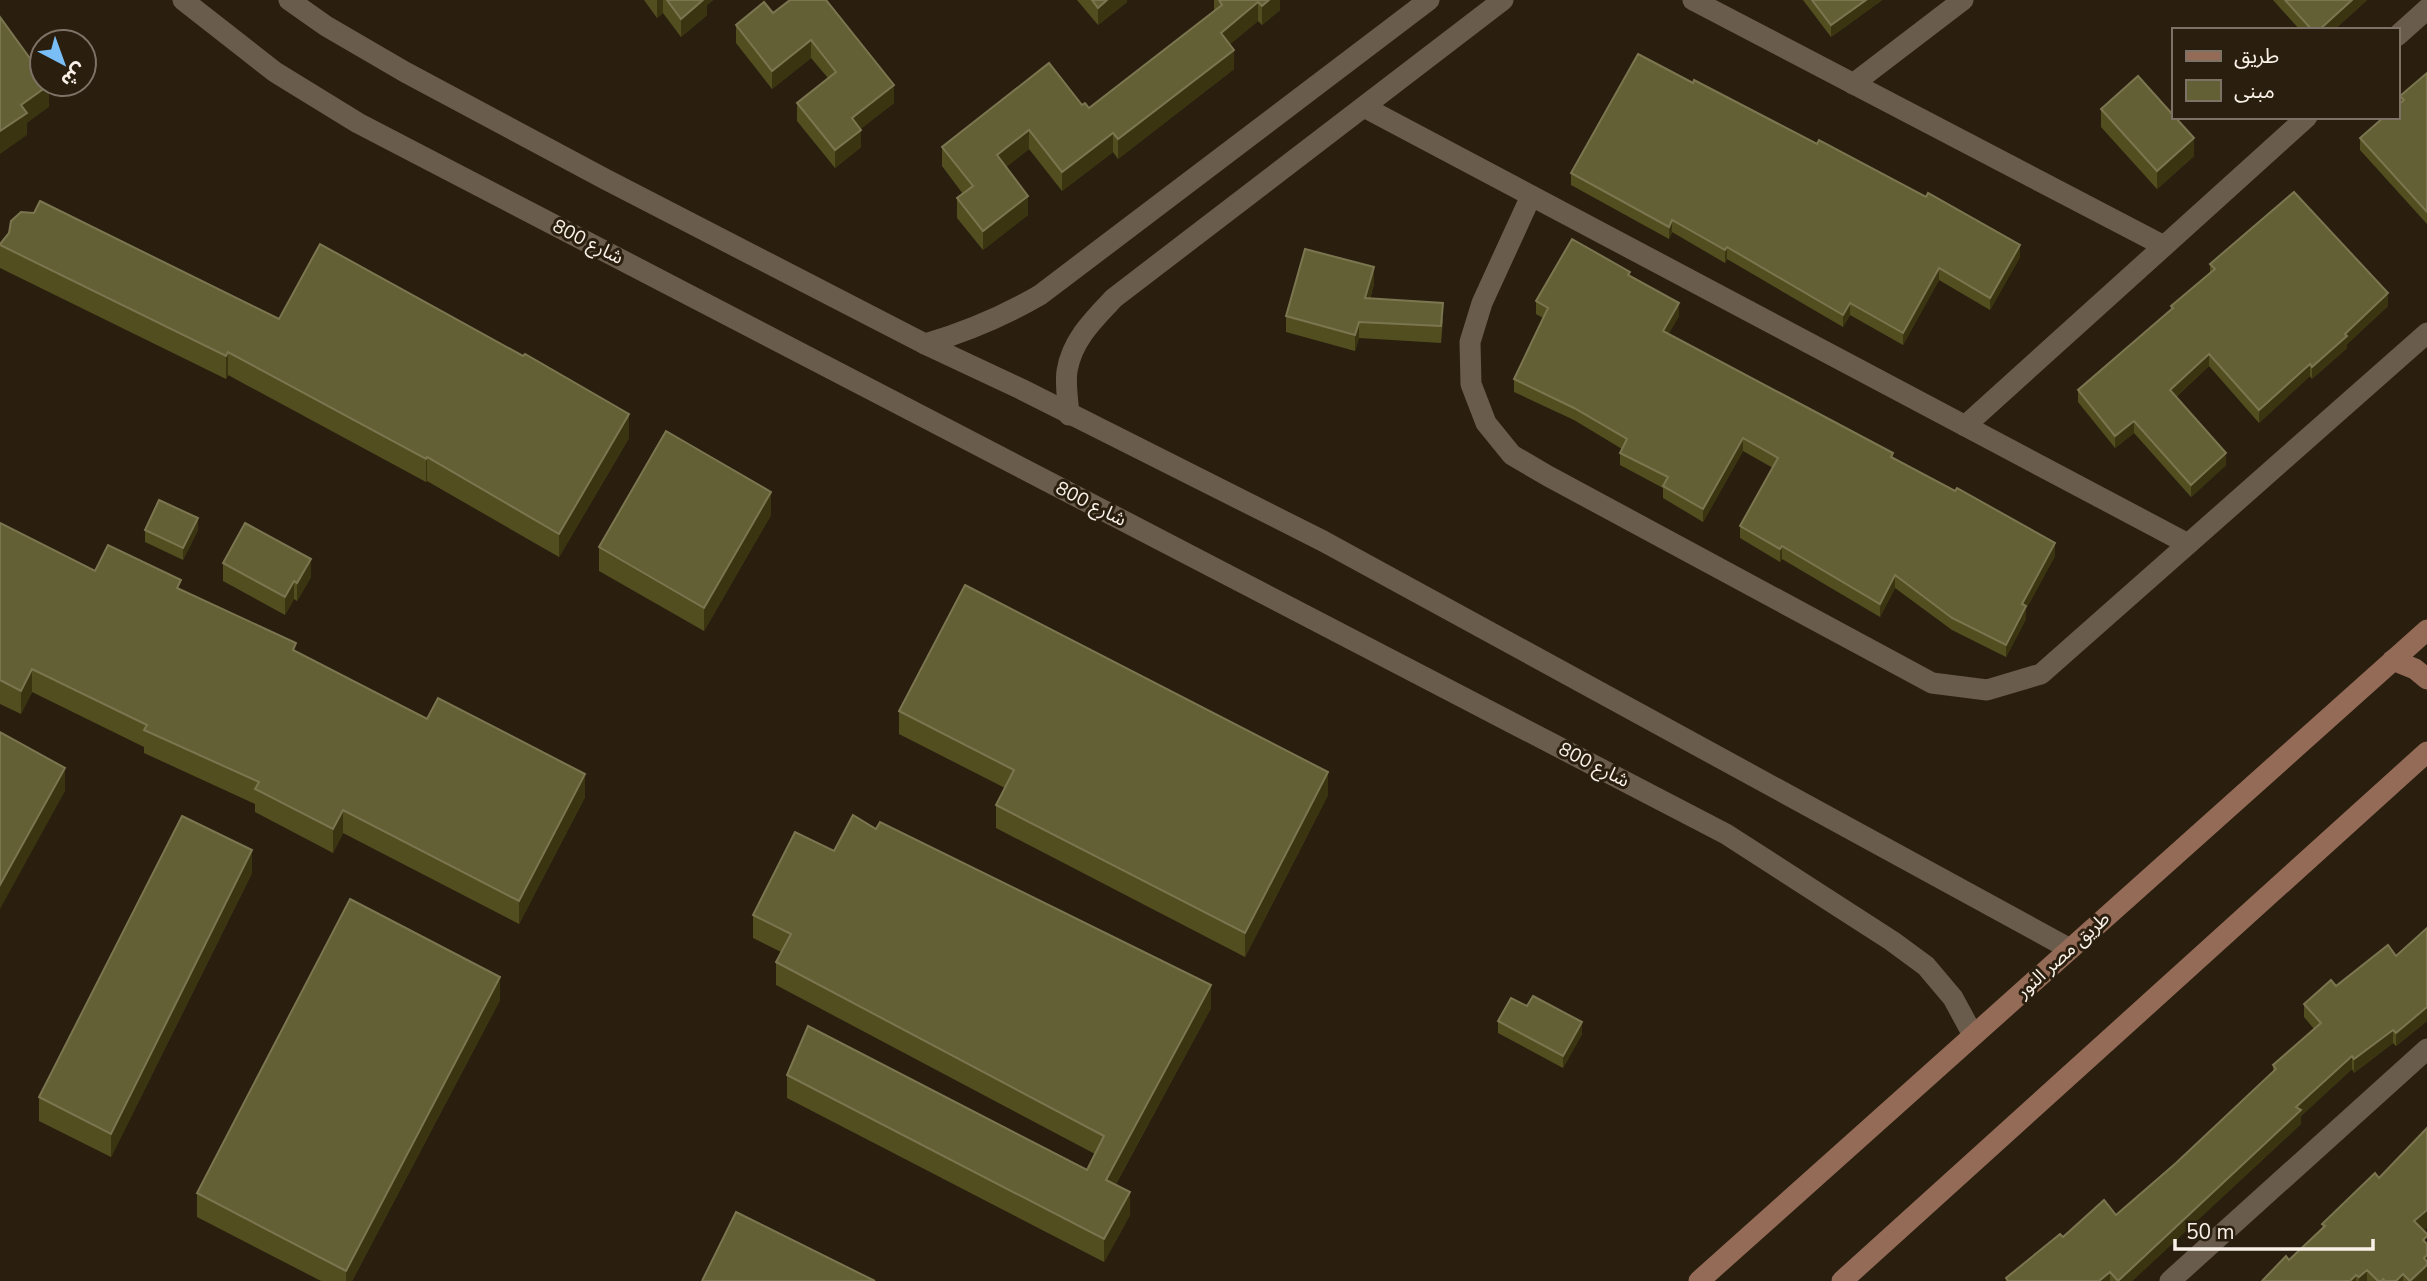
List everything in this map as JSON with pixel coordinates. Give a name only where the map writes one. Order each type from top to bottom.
[{"type":"street","name":"شارع 800","points":[[183,0],[275,72],[358,123],[1726,834],[1892,941],[1926,966],[1953,998],[1973,1035]]},
{"type":"street","points":[[289,0],[326,26],[405,72],[925,344],[1021,389],[1323,541],[2070,949]]},
{"type":"street","points":[[925,344],[965,333],[1004,316],[1040,295],[1429,0]]},
{"type":"street","points":[[1069,415],[1067,371],[1073,354],[1084,330],[1114,298],[1503,0]]},
{"type":"street","points":[[1693,0],[2164,246]]},
{"type":"street","points":[[1853,84],[1964,0]]},
{"type":"street","points":[[2399,34],[2427,9]]},
{"type":"street","points":[[1364,107],[2188,544]]},
{"type":"street","points":[[1965,426],[2305,119]]},
{"type":"street","points":[[1531,195],[1482,303],[1470,342],[1471,384],[1486,423],[1512,455],[1932,683],[1987,690],[2041,674],[2427,333]]},
{"type":"street","name":"طريق مصر النور","points":[[1699,1281],[2427,630]]},
{"type":"street","points":[[2393,660],[2415,669],[2427,679]]},
{"type":"street","points":[[1842,1281],[2427,752]]},
{"type":"street","points":[[2171,1281],[2427,1049]]},
{"type":"building","points":[[667,0],[703,0],[681,19]]},
{"type":"building","points":[[790,0],[826,0],[894,85],[852,118],[861,130],[835,150],[797,103],[836,72],[811,40],[772,71],[736,25],[764,2],[773,13]]},
{"type":"building","points":[[1092,0],[1107,0],[1098,8]]},
{"type":"building","points":[[1219,0],[1269,0],[1262,6],[1258,2],[1221,33],[1234,50],[1118,139],[1113,133],[1062,172],[1029,130],[997,155],[1028,196],[983,231],[957,198],[973,186],[942,147],[1049,63],[1082,105],[1085,103],[1089,108],[1222,5]]},
{"type":"building","points":[[1812,0],[1866,0],[1831,25]]},
{"type":"building","points":[[2285,0],[2352,0],[2321,28],[2310,28]]},
{"type":"building","points":[[0,17],[28,56],[28,98],[31,98],[21,105],[27,113],[0,131]]},
{"type":"building","points":[[1638,54],[1817,144],[1819,140],[1926,197],[1928,193],[2020,245],[1990,298],[1939,268],[1903,333],[1850,303],[1843,315],[1727,247],[1725,250],[1672,220],[1669,227],[1571,173]]},
{"type":"building","points":[[2427,73],[2427,212],[2360,138],[2382,119],[2399,119],[2399,104],[2404,100],[2400,96]]},
{"type":"building","points":[[2138,76],[2172,114],[2172,119],[2177,119],[2194,138],[2157,171],[2101,109]]},
{"type":"building","points":[[2294,192],[2388,293],[2345,334],[2347,336],[2312,367],[2310,364],[2259,410],[2209,354],[2170,390],[2226,453],[2191,485],[2134,421],[2115,436],[2078,390],[2173,308],[2171,306],[2215,269],[2210,264]]},
{"type":"building","points":[[40,201],[279,319],[320,244],[523,356],[525,354],[629,414],[559,534],[427,457],[426,459],[228,352],[226,356],[0,245],[9,233],[11,221],[21,212],[34,213]]},
{"type":"building","points":[[1572,239],[1630,272],[1628,275],[1679,303],[1663,331],[1893,453],[1891,457],[1955,491],[1957,488],[2055,543],[2022,604],[2026,606],[2006,645],[1952,618],[1895,575],[1880,604],[1782,546],[1780,549],[1740,526],[1778,458],[1743,438],[1703,509],[1663,486],[1668,477],[1620,453],[1627,439],[1574,408],[1514,379],[1548,308],[1536,301]]},
{"type":"building","points":[[1305,249],[1374,267],[1365,298],[1443,303],[1441,326],[1359,322],[1355,335],[1286,316]]},
{"type":"building","points":[[666,431],[771,492],[704,608],[599,547]]},
{"type":"building","points":[[159,500],[198,518],[183,548],[145,530]]},
{"type":"building","points":[[0,523],[95,571],[108,545],[181,580],[177,588],[296,643],[293,650],[427,719],[438,698],[585,774],[519,901],[343,810],[333,829],[255,789],[259,782],[144,730],[147,725],[32,669],[21,691],[0,680]]},
{"type":"building","points":[[245,523],[311,559],[285,597],[223,563]]},
{"type":"building","points":[[965,585],[1328,772],[1245,933],[996,805],[1014,770],[899,711]]},
{"type":"building","points":[[0,732],[65,768],[0,885]]},
{"type":"building","points":[[853,815],[876,829],[880,822],[1211,985],[1106,1180],[1130,1192],[1104,1239],[787,1075],[808,1026],[1087,1170],[1104,1136],[776,962],[791,934],[753,915],[795,832],[834,851]]},
{"type":"building","points":[[182,816],[252,850],[111,1134],[39,1097]]},
{"type":"building","points":[[350,899],[500,977],[346,1271],[197,1193]]},
{"type":"building","points":[[2427,928],[2427,1007],[2396,1033],[2393,1030],[2354,1059],[2352,1056],[2296,1107],[2301,1110],[2118,1281],[2110,1272],[2099,1281],[2008,1281],[2006,1278],[2060,1234],[2063,1237],[2104,1200],[2116,1215],[2176,1163],[2276,1069],[2273,1065],[2321,1023],[2304,1004],[2331,980],[2336,986],[2388,945],[2396,956]]},
{"type":"building","points":[[1533,996],[1582,1022],[1563,1056],[1498,1021],[1511,998],[1527,1006]]},
{"type":"building","points":[[2427,1128],[2427,1210],[2414,1221],[2427,1234],[2423,1240],[2427,1244],[2427,1255],[2424,1258],[2427,1265],[2410,1281],[2403,1274],[2396,1281],[2378,1281],[2367,1270],[2350,1281],[2262,1281],[2286,1256],[2289,1260],[2325,1226],[2322,1224],[2375,1173],[2379,1178]]},
{"type":"building","points":[[736,1212],[875,1281],[702,1281]]}]
